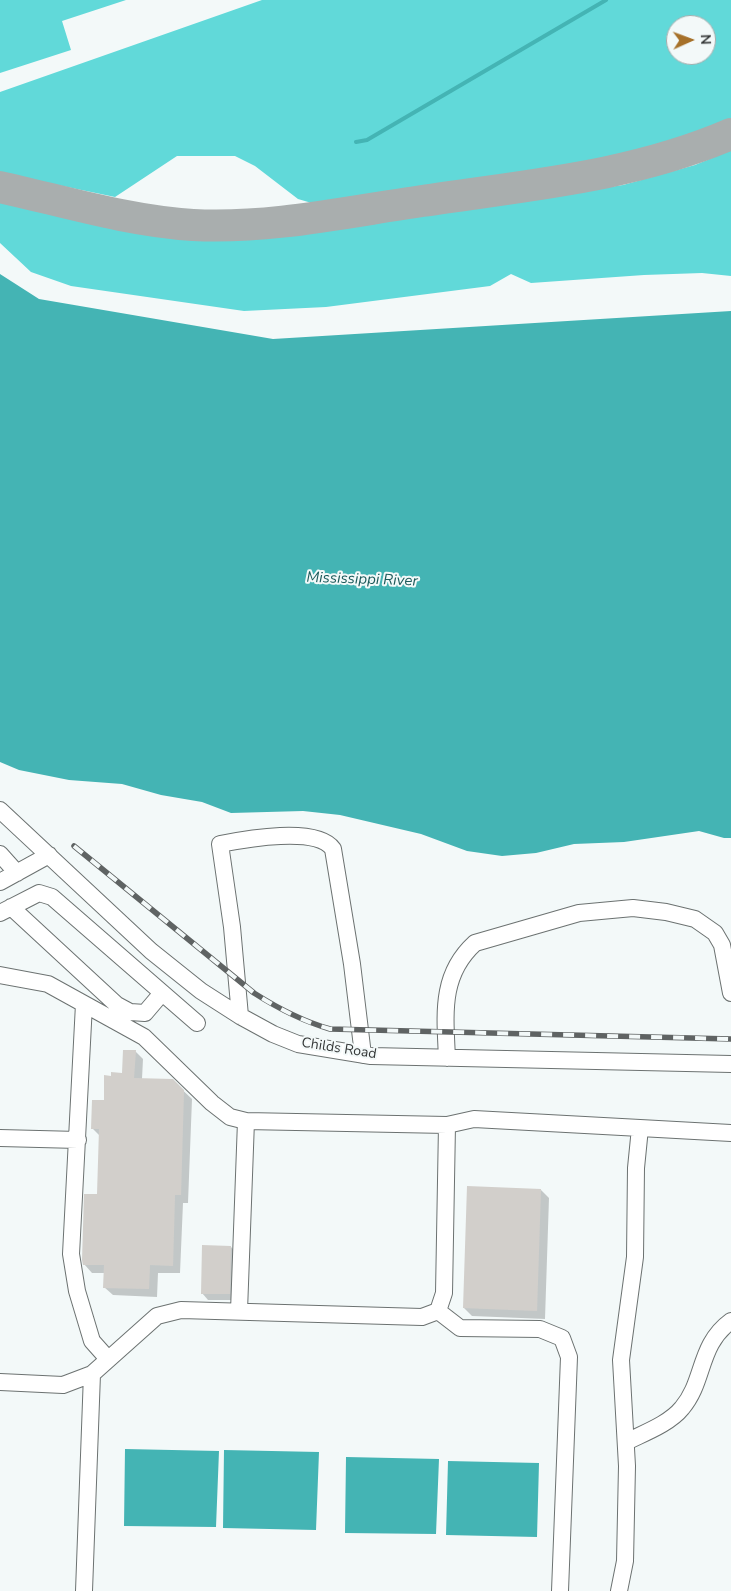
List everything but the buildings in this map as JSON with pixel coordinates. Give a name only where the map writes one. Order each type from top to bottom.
[{"type":"street","name":"Childs Road","points":[[0,810],[151,951],[201,990],[240,1016],[273,1034],[298,1044],[363,1055],[731,1064]]},
{"type":"street","points":[[240,1016],[232,927],[220,844],[257,838],[315,837],[328,843],[333,849],[353,973],[363,1055]]},
{"type":"street","points":[[0,854],[18,873]]},
{"type":"street","points":[[0,882],[49,855]]},
{"type":"street","points":[[162,993],[145,1013],[130,1012],[117,1005],[5,910],[40,893],[52,897],[119,955],[196,1023]]},
{"type":"street","points":[[448,1058],[446,995],[450,978],[463,954],[475,943],[579,913],[633,908],[695,919],[715,933],[722,945],[731,993]]},
{"type":"street","points":[[119,955],[135,936]]},
{"type":"street","points":[[0,975],[48,984],[144,1036],[212,1103],[230,1117],[246,1121],[447,1125],[474,1119],[731,1133]]},
{"type":"street","points":[[84,1004],[71,1254],[77,1291],[92,1341],[108,1359]]},
{"type":"street","points":[[239,1311],[246,1121]]},
{"type":"street","points":[[438,1311],[444,1293],[447,1125]]},
{"type":"street","points":[[619,1591],[625,1561],[626,1442],[621,1360],[635,1257],[636,1168],[640,1128]]},
{"type":"street","points":[[0,1138],[78,1140]]},
{"type":"street","points":[[0,1382],[62,1385],[92,1374],[156,1316],[180,1310],[422,1317],[438,1311]]},
{"type":"street","points":[[438,1311],[460,1328],[540,1328],[562,1338],[569,1358],[560,1591]]},
{"type":"street","points":[[626,1442],[670,1419],[682,1408],[689,1397],[708,1347],[715,1336],[731,1321]]},
{"type":"street","points":[[84,1591],[92,1374]]},
{"type":"shaded area","points":[[0,0],[126,0],[62,21],[71,50],[0,73]]},
{"type":"shaded area","points":[[262,0],[731,0],[731,119],[700,132],[605,160],[315,204],[298,199],[255,166],[235,156],[177,156],[115,197],[0,173],[0,92]]},
{"type":"shaded area","points":[[731,150],[731,276],[702,273],[644,275],[531,283],[511,274],[490,286],[326,307],[244,311],[71,286],[31,272],[0,243],[0,201],[86,221],[150,233],[206,239],[263,238],[623,185],[695,165]]},
{"type":"water","name":"Mississippi River","points":[[0,274],[39,299],[273,339],[731,311],[731,838],[699,831],[624,842],[574,844],[536,853],[502,856],[467,851],[421,834],[340,815],[303,811],[231,813],[202,802],[161,795],[122,784],[69,780],[19,770],[0,762]]},
{"type":"water","points":[[125,1449],[219,1451],[216,1527],[124,1526]]},
{"type":"water","points":[[224,1450],[319,1452],[316,1530],[223,1528]]},
{"type":"water","points":[[346,1457],[439,1459],[436,1534],[345,1533]]},
{"type":"water","points":[[448,1461],[539,1463],[537,1537],[446,1535]]},
{"type":"waterway","points":[[356,142],[367,140],[606,0]]},
{"type":"taxiway","points":[[0,187],[96,210],[169,223],[222,226],[279,222],[579,178],[655,160],[693,149],[731,134]]},
{"type":"railway","points":[[74,846],[254,993],[291,1014],[330,1029],[731,1039]]}]
